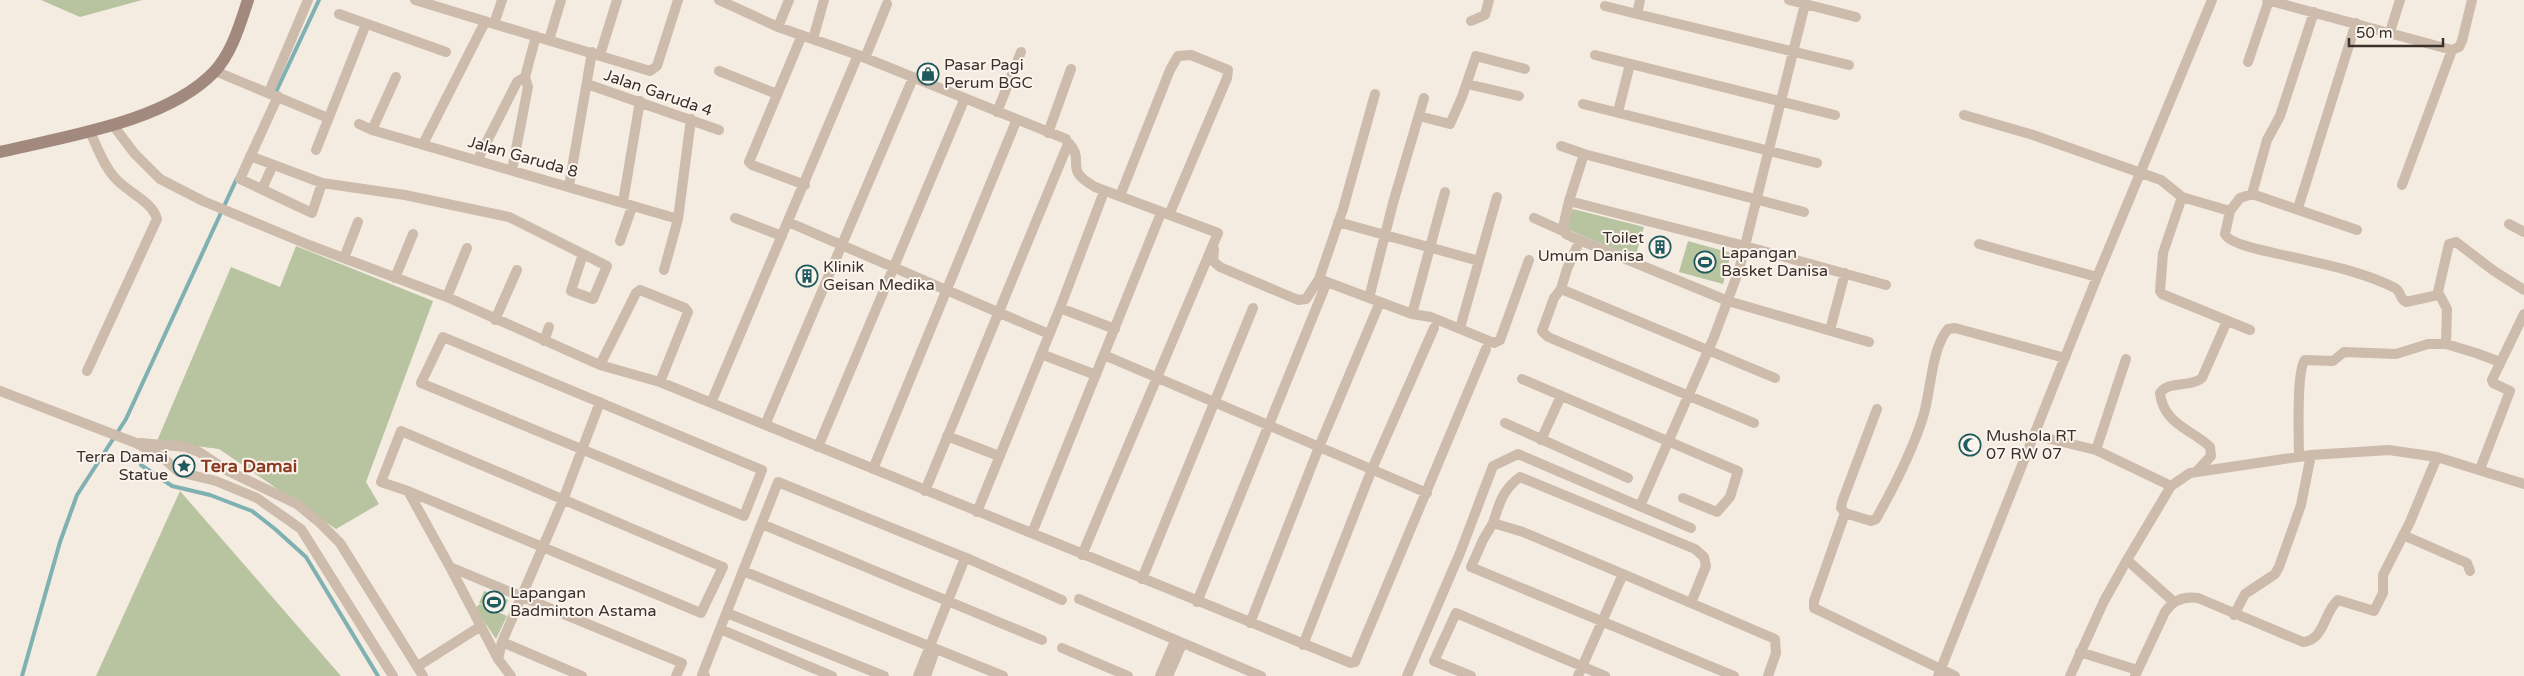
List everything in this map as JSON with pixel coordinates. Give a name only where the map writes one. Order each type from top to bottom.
[{"type":"street","points":[[0,152],[113,124],[155,110],[187,94],[215,71],[236,35],[248,0]]},
{"type":"street","points":[[308,0],[240,179],[312,213],[322,182]]},
{"type":"street","points":[[415,0],[443,4],[490,23],[647,70],[655,68],[678,0]]},
{"type":"street","points":[[423,144],[502,0]]},
{"type":"street","points":[[549,40],[561,0]]},
{"type":"street","points":[[569,186],[587,84],[596,54],[617,0]]},
{"type":"street","points":[[719,0],[778,27],[862,57],[1066,140],[1076,152],[1075,168],[1080,178],[1164,216],[1218,233],[1158,379],[1082,555]]},
{"type":"street","points":[[778,27],[788,0]]},
{"type":"street","points":[[813,39],[824,0]]},
{"type":"street","points":[[1471,21],[1485,15],[1489,0]]},
{"type":"street","points":[[1637,14],[1640,0]]},
{"type":"street","points":[[1790,0],[1856,16]]},
{"type":"street","points":[[1939,673],[2097,277],[2212,0]]},
{"type":"street","points":[[2248,62],[2268,0],[2302,4],[2314,12],[2452,50],[2459,47],[2462,41],[2472,0]]},
{"type":"street","points":[[2390,32],[2400,0]]},
{"type":"street","points":[[711,403],[788,222],[887,4]]},
{"type":"street","points":[[1640,506],[1728,301],[1746,246],[1805,4]]},
{"type":"street","points":[[1606,6],[1849,65]]},
{"type":"street","points":[[2252,194],[2267,140],[2280,116],[2314,12]]},
{"type":"street","points":[[338,14],[446,52]]},
{"type":"street","points":[[2298,208],[2356,23]]},
{"type":"street","points":[[316,150],[366,24]]},
{"type":"street","points":[[802,35],[749,162],[752,166],[805,185]]},
{"type":"street","points":[[512,170],[528,87],[525,77],[536,36]]},
{"type":"street","points":[[2402,185],[2452,50]]},
{"type":"street","points":[[997,112],[1021,52]]},
{"type":"street","points":[[1032,533],[1115,329],[1227,78],[1228,70],[1190,55],[1178,56],[1170,70],[1120,196]]},
{"type":"street","points":[[1595,55],[1836,115]]},
{"type":"street","points":[[1419,116],[1450,124],[1467,84],[1476,56],[1525,69]]},
{"type":"street","points":[[1618,112],[1630,64]]},
{"type":"street","points":[[1048,133],[1071,69]]},
{"type":"street","points":[[719,70],[777,94]]},
{"type":"street","points":[[215,71],[328,118]]},
{"type":"street","points":[[372,130],[396,77]]},
{"type":"street","points":[[478,159],[517,82],[525,77]]},
{"type":"street","points":[[765,425],[913,78]]},
{"type":"street","name":"Jalan Garuda 4","points":[[587,84],[719,130]]},
{"type":"street","points":[[1467,84],[1520,96]]},
{"type":"street","points":[[1215,243],[1213,261],[1220,267],[1298,300],[1306,299],[1319,279],[1338,222],[1375,94]]},
{"type":"street","points":[[818,447],[965,98]]},
{"type":"street","points":[[1369,298],[1384,235],[1424,98]]},
{"type":"street","points":[[620,241],[628,204],[640,101]]},
{"type":"street","points":[[1583,104],[1817,163]]},
{"type":"street","points":[[1964,115],[2033,135],[2161,180],[2182,197],[2230,212]]},
{"type":"street","points":[[873,469],[1017,119]]},
{"type":"street","points":[[664,270],[678,219],[692,120]]},
{"type":"street","points":[[113,124],[134,153],[160,179],[237,216],[448,297],[495,320],[600,365],[660,382],[1351,664],[1356,662],[1428,493],[1486,349]]},
{"type":"street","name":"Jalan Garuda 8","points":[[359,124],[372,130],[478,159],[678,219]]},
{"type":"street","points":[[87,371],[157,219],[151,209],[117,181],[108,170],[89,130]]},
{"type":"street","points":[[925,491],[997,312],[1068,149],[1066,140]]},
{"type":"street","points":[[1561,146],[1584,154],[1804,212]]},
{"type":"street","points":[[1565,232],[1563,222],[1584,154]]},
{"type":"street","points":[[250,156],[322,182],[413,196],[510,217],[607,266],[594,299],[571,291],[583,254]]},
{"type":"street","points":[[262,190],[273,165]]},
{"type":"street","points":[[1412,314],[1445,192]]},
{"type":"street","points":[[2357,230],[2298,208],[2252,194],[2240,198],[2230,212],[2226,234],[2229,239],[2258,249],[2367,277],[2396,289],[2402,300],[2406,302],[2438,295]]},
{"type":"street","points":[[977,512],[1060,308],[1102,197]]},
{"type":"street","points":[[1460,328],[1496,197]]},
{"type":"street","points":[[2182,197],[2164,253],[2160,291],[2162,294],[2206,310],[2226,321],[2250,330]]},
{"type":"street","points":[[1569,201],[1746,246],[1886,285]]},
{"type":"street","points":[[735,218],[782,236]]},
{"type":"street","points":[[1534,218],[1580,240],[1728,301],[1869,342]]},
{"type":"street","points":[[344,258],[358,222]]},
{"type":"street","points":[[788,222],[1049,334]]},
{"type":"street","points":[[1338,222],[1431,246],[1478,261]]},
{"type":"street","points":[[2509,224],[2524,232]]},
{"type":"street","points":[[395,278],[413,234]]},
{"type":"street","points":[[1580,240],[1566,269],[1561,288],[1554,298],[1542,331],[1548,337],[1754,423]]},
{"type":"street","points":[[2438,295],[2449,246],[2453,242],[2462,246],[2494,271],[2524,290]]},
{"type":"street","points":[[1979,244],[2097,277]]},
{"type":"street","points":[[448,297],[466,248]]},
{"type":"street","points":[[1319,279],[1412,314],[1431,317],[1494,342],[1500,340],[1529,260]]},
{"type":"street","points":[[495,320],[517,270]]},
{"type":"street","points":[[1830,330],[1846,273]]},
{"type":"street","points":[[1561,288],[1775,378]]},
{"type":"street","points":[[1197,602],[1324,289]]},
{"type":"street","points":[[600,365],[636,293],[640,290],[685,308],[688,312],[660,382]]},
{"type":"street","points":[[2438,295],[2444,301],[2447,309],[2446,344]]},
{"type":"street","points":[[1250,623],[1319,447],[1380,302]]},
{"type":"street","points":[[1060,308],[1115,329]]},
{"type":"street","points":[[1142,579],[1253,308]]},
{"type":"street","points":[[2480,469],[2510,393],[2508,389],[2492,382],[2524,314]]},
{"type":"street","points":[[2197,471],[2211,456],[2210,448],[2177,424],[2167,412],[2160,393],[2166,387],[2195,383],[2202,378],[2226,321]]},
{"type":"street","points":[[544,341],[549,327]]},
{"type":"street","points":[[1303,645],[1372,470],[1434,328]]},
{"type":"street","points":[[1877,408],[1841,508],[1845,513],[1871,521],[1876,519],[1902,468],[1923,417],[1939,345],[1948,329],[1955,328],[2065,358]]},
{"type":"street","points":[[442,337],[762,470],[744,516],[583,451],[421,383],[442,337]]},
{"type":"street","points":[[2299,457],[2299,401],[2302,365],[2305,360],[2333,361],[2344,352],[2396,354],[2428,344],[2446,344],[2500,362]]},
{"type":"street","points":[[1041,354],[1096,375]]},
{"type":"street","points":[[1104,355],[1428,493]]},
{"type":"street","points":[[2096,450],[2126,360]]},
{"type":"street","points":[[1522,379],[1667,443],[1738,471],[1730,497],[1716,512],[1683,498]]},
{"type":"street","points":[[0,391],[136,443],[162,457],[179,472],[216,481],[257,498],[302,529],[393,676]]},
{"type":"street","points":[[1541,440],[1561,396]]},
{"type":"street","points":[[498,659],[502,642],[563,500],[600,402]]},
{"type":"street","points":[[1505,423],[1628,478]]},
{"type":"street","points":[[401,431],[563,500],[723,567],[701,613],[381,482],[401,431]]},
{"type":"street","points":[[2034,435],[2096,450],[2171,486]]},
{"type":"street","points":[[947,436],[999,456]]},
{"type":"street","points":[[136,443],[186,447],[199,452],[226,470],[297,504],[340,543],[418,666],[422,676]]},
{"type":"street","points":[[2070,676],[2104,601],[2171,486],[2180,478],[2197,471],[2311,455],[2389,450],[2437,457],[2524,484]]},
{"type":"street","points":[[1407,676],[1460,553],[1493,466],[1518,454],[1691,528]]},
{"type":"street","points":[[2234,615],[2245,594],[2275,574],[2279,567],[2302,505],[2311,455]]},
{"type":"street","points":[[2080,652],[2136,673],[2165,612],[2174,602],[2189,597],[2198,598],[2234,615],[2303,642],[2309,641],[2320,631],[2338,600],[2373,612],[2378,607],[2383,593],[2382,575],[2403,535],[2437,457]]},
{"type":"street","points":[[1691,604],[1706,566],[1704,557],[1695,550],[1520,477],[1508,485],[1499,502],[1493,523],[1471,567],[1602,620],[1726,675]]},
{"type":"street","points":[[705,676],[702,675],[778,482],[968,559],[1062,600]]},
{"type":"street","points":[[408,492],[498,659],[511,676]]},
{"type":"street","points":[[1845,513],[1814,601],[1814,608],[1863,630],[1939,673],[1955,676]]},
{"type":"street","points":[[1493,523],[1523,532],[1775,640],[1776,653],[1768,676]]},
{"type":"street","points":[[762,524],[952,601],[1042,640]]},
{"type":"street","points":[[2403,535],[2467,563],[2470,571]]},
{"type":"street","points":[[918,676],[933,647],[968,559]]},
{"type":"street","points":[[2127,560],[2174,602]]},
{"type":"street","points":[[450,567],[682,663],[676,676]]},
{"type":"street","points":[[743,571],[1003,676]]},
{"type":"street","points":[[1580,671],[1622,574]]},
{"type":"street","points":[[1079,599],[1261,676]]},
{"type":"street","points":[[727,613],[884,676]]},
{"type":"street","points":[[1471,676],[1434,661],[1456,613],[1580,671],[1605,676]]},
{"type":"street","points":[[418,666],[481,626]]},
{"type":"street","points":[[720,629],[832,676]]},
{"type":"street","points":[[502,642],[582,676]]},
{"type":"street","points":[[1160,676],[1179,642]]},
{"type":"street","points":[[1168,676],[1179,642]]},
{"type":"street","points":[[926,676],[933,647]]},
{"type":"street","points":[[1062,648],[1128,676]]},
{"type":"green space","points":[[41,0],[142,0],[80,17]]},
{"type":"green space","points":[[1573,209],[1644,227],[1635,258],[1567,229],[1567,218]]},
{"type":"green space","name":"Lapangan Basket Danisa","points":[[1688,241],[1731,253],[1723,284],[1679,272]]},
{"type":"green space","points":[[296,246],[433,301],[366,482],[379,504],[336,529],[219,449],[157,441],[231,267],[280,287]]},
{"type":"green space","points":[[180,491],[341,676],[96,676]]},
{"type":"green space","name":"Lapangan Badminton Astama","points":[[484,591],[508,600],[503,612],[479,603]]},
{"type":"green space","points":[[480,604],[507,616],[496,639],[475,608]]},
{"type":"waterway","points":[[275,94],[319,0]]},
{"type":"waterway","points":[[22,676],[60,542],[77,495],[126,419],[237,178]]},
{"type":"waterway","points":[[141,465],[172,486],[210,495],[252,511],[275,529],[306,557],[378,676]]},
{"type":"place","name":"Pasar Pagi Perum BGC","points":[[928,74]]},
{"type":"place","name":"Toilet Umum Danisa","points":[[1660,247]]},
{"type":"place","name":"Lapangan Basket Danisa","points":[[1705,262]]},
{"type":"place","name":"Klinik Geisan Medika","points":[[807,276]]},
{"type":"place","name":"Mushola RT 07 RW 07","points":[[1970,445]]},
{"type":"place","name":"Terra Damai Statue","points":[[184,466]]},
{"type":"place","name":"Lapangan Badminton Astama","points":[[494,602]]},
{"type":"district","name":"Tera Damai","points":[[249,466]]}]
